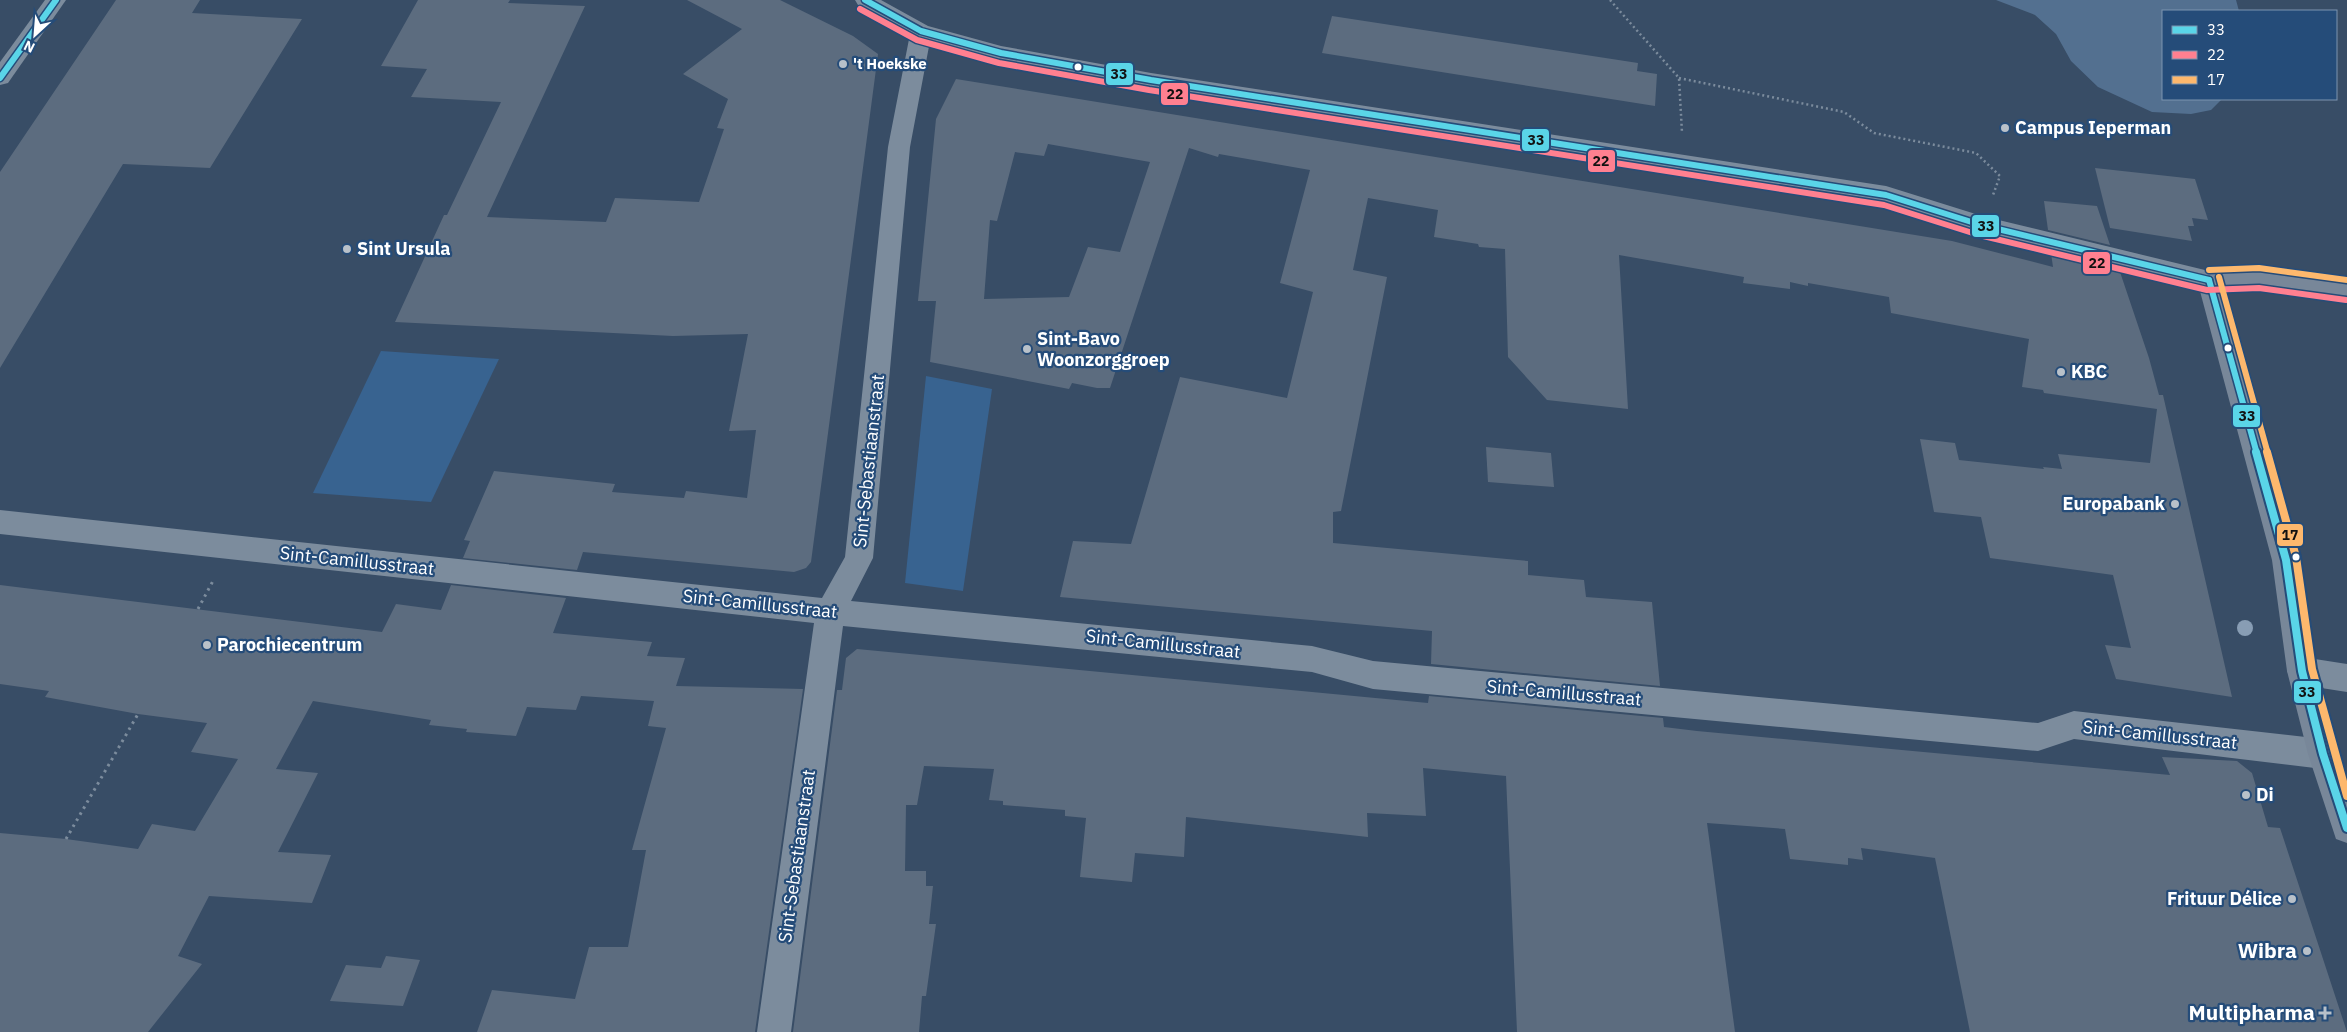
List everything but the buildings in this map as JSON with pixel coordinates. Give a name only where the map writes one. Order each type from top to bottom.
[{"type":"street","points":[[0,78],[56,0]]},
{"type":"street","points":[[865,0],[921,31],[1001,54],[1151,80],[1886,195],[1981,225],[2209,280],[2259,278],[2347,290]]},
{"type":"street","name":"Sint-Sebastiaanstraat","points":[[774,1032],[830,612],[859,558],[899,147],[921,31]]},
{"type":"street","points":[[2209,280],[2286,560],[2302,671],[2323,754],[2346,823]]},
{"type":"street","name":"Sint-Camillusstraat","points":[[0,522],[830,612],[1312,658],[1373,675],[2038,737],[2074,725],[2323,754]]},
{"type":"street","points":[[2302,671],[2347,678]]},
{"type":"path","points":[[1610,0],[1680,78],[1844,112],[1874,134],[1976,153],[2000,176],[1981,225]]},
{"type":"path","points":[[1680,78],[1683,163]]},
{"type":"path","points":[[66,839],[138,714]]},
{"type":"shaded area","points":[[1996,0],[2236,0],[2239,10],[2162,10],[2162,100],[2221,100],[2211,110],[2191,114],[2152,112],[2098,87],[2071,61],[2056,34],[2035,15]]},
{"type":"shaded area","points":[[381,351],[499,359],[431,502],[313,493]]},
{"type":"shaded area","points":[[926,376],[992,389],[963,591],[905,583]]},
{"type":"transit line","name":"33","points":[[0,78],[56,0]]},
{"type":"transit line","name":"33","points":[[865,0],[921,31],[1001,53],[1151,80],[1886,195],[1981,225],[2209,280]]},
{"type":"transit line","name":"22","points":[[860,9],[917,40],[999,63],[1149,90],[1884,205],[1979,235],[2207,290],[2259,288],[2346,300]]},
{"type":"transit line","name":"17","points":[[2209,270],[2259,268],[2347,280]]},
{"type":"transit line","name":"17","points":[[2219,277],[2296,557],[2312,669],[2333,751],[2347,796]]},
{"type":"transit line","name":"33","points":[[2209,280],[2286,560],[2302,671],[2323,754],[2347,828]]},
{"type":"place","name":"'t Hoekske","points":[[843,64]]},
{"type":"place","name":"Campus Ieperman","points":[[2005,128]]},
{"type":"place","name":"Sint Ursula","points":[[347,249]]},
{"type":"place","name":"Sint-Bavo Woonzorggroep","points":[[1027,349]]},
{"type":"place","name":"KBC","points":[[2061,372]]},
{"type":"place","name":"Europabank","points":[[2175,504]]},
{"type":"place","name":"Parochiecentrum","points":[[207,645]]},
{"type":"place","name":"Di","points":[[2246,795]]},
{"type":"place","name":"Frituur Délice","points":[[2292,899]]},
{"type":"place","name":"Wibra","points":[[2307,951]]},
{"type":"place","name":"Multipharma","points":[[2325,1013]]}]
